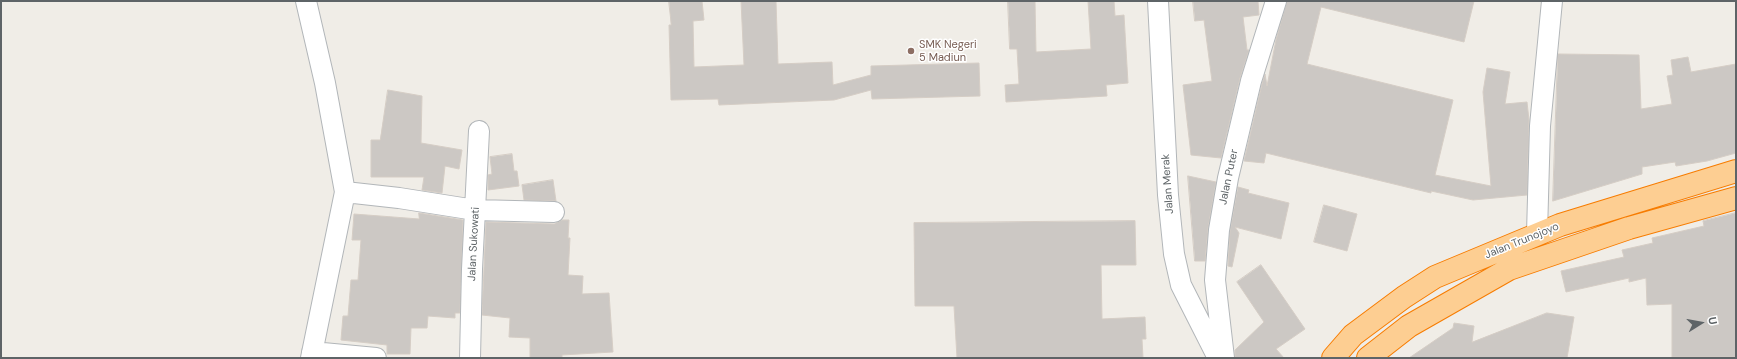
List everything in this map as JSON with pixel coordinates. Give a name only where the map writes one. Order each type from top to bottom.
[{"type":"highway","name":"Jalan Trunojoyo","points":[[1333,358],[1354,335],[1404,297],[1435,277],[1537,233],[1616,207],[1736,171]]},
{"type":"highway","name":"Jalan Trunojoyo","points":[[1368,358],[1409,326],[1509,269],[1629,228],[1736,198]]},
{"type":"street","points":[[306,1],[325,83],[345,192],[311,355],[376,358]]},
{"type":"street","name":"Jalan Merak","points":[[1158,1],[1168,195],[1174,254],[1181,285],[1218,358]]},
{"type":"street","name":"Jalan Puter","points":[[1224,358],[1215,280],[1219,230],[1228,178],[1251,81],[1276,1]]},
{"type":"street","points":[[1537,233],[1540,126],[1552,1]]},
{"type":"street","name":"Jalan Sukowati","points":[[470,358],[479,131]]},
{"type":"street","points":[[345,192],[399,198],[475,210],[554,212]]},
{"type":"building","points":[[669,1],[702,1],[704,20],[693,21],[694,67],[744,65],[741,1],[776,1],[778,64],[832,62],[833,85],[871,75],[871,66],[979,63],[980,96],[872,99],[871,90],[834,100],[719,105],[718,99],[671,100],[669,25],[671,25]]},
{"type":"building","points":[[1008,1],[1035,1],[1036,52],[1091,49],[1088,1],[1114,1],[1115,16],[1124,15],[1128,83],[1106,85],[1107,96],[1006,102],[1005,85],[1019,84],[1017,49],[1010,49]]},
{"type":"building","points":[[1193,1],[1258,1],[1259,15],[1243,17],[1247,50],[1249,50],[1240,78],[1221,158],[1191,155],[1183,85],[1212,81],[1204,20],[1195,21]]},
{"type":"building","points":[[1287,1],[1474,1],[1464,42],[1321,7],[1307,64],[1453,100],[1435,175],[1491,186],[1483,92],[1487,68],[1510,72],[1505,104],[1527,102],[1529,120],[1527,195],[1473,200],[1431,191],[1431,193],[1266,153],[1264,163],[1244,161],[1265,74],[1267,86],[1276,40]]},
{"type":"building","points":[[1558,54],[1639,55],[1641,109],[1672,104],[1667,76],[1673,75],[1671,60],[1688,57],[1691,72],[1736,64],[1736,153],[1707,161],[1676,166],[1675,162],[1642,167],[1642,174],[1553,201]]},
{"type":"building","points":[[388,90],[422,96],[421,143],[462,150],[459,169],[445,166],[442,193],[422,190],[424,177],[371,177],[371,140],[380,140]]},
{"type":"building","points":[[512,154],[514,171],[517,171],[519,186],[488,190],[488,175],[492,174],[490,157]]},
{"type":"building","points":[[1188,176],[1216,182],[1208,228],[1205,261],[1195,261]]},
{"type":"building","points":[[553,180],[556,201],[524,200],[522,185]]},
{"type":"building","points":[[1238,187],[1249,190],[1248,193],[1289,203],[1281,239],[1235,227],[1239,233],[1232,267],[1228,266],[1230,231]]},
{"type":"building","points":[[1324,205],[1357,214],[1347,251],[1314,242]]},
{"type":"building","points":[[419,213],[463,220],[460,313],[455,313],[455,318],[428,316],[427,328],[411,328],[410,354],[387,354],[387,345],[341,340],[343,316],[348,316],[351,280],[358,280],[361,240],[352,240],[354,214],[419,219]]},
{"type":"building","points":[[1736,213],[1736,357],[1672,357],[1672,304],[1647,305],[1646,278],[1629,282],[1629,278],[1566,292],[1561,271],[1624,257],[1622,250],[1653,243],[1652,238],[1704,226],[1703,221]]},
{"type":"building","points":[[562,220],[569,220],[568,238],[570,238],[568,275],[583,276],[582,294],[609,293],[613,352],[562,355],[562,358],[530,358],[530,338],[509,337],[510,318],[482,315],[486,222],[554,224]]},
{"type":"building","points":[[1135,221],[1136,265],[1101,265],[1102,319],[1145,317],[1146,339],[1142,339],[1143,358],[957,358],[954,306],[915,306],[914,223]]},
{"type":"building","points":[[1261,265],[1305,329],[1276,349],[1284,358],[1235,358],[1235,350],[1264,322],[1237,282]]},
{"type":"building","points":[[1547,313],[1574,317],[1567,358],[1409,358],[1453,328],[1454,323],[1474,326],[1472,342]]},
{"type":"place","name":"SMK Negeri 5 Madiun","points":[[911,51]]}]
